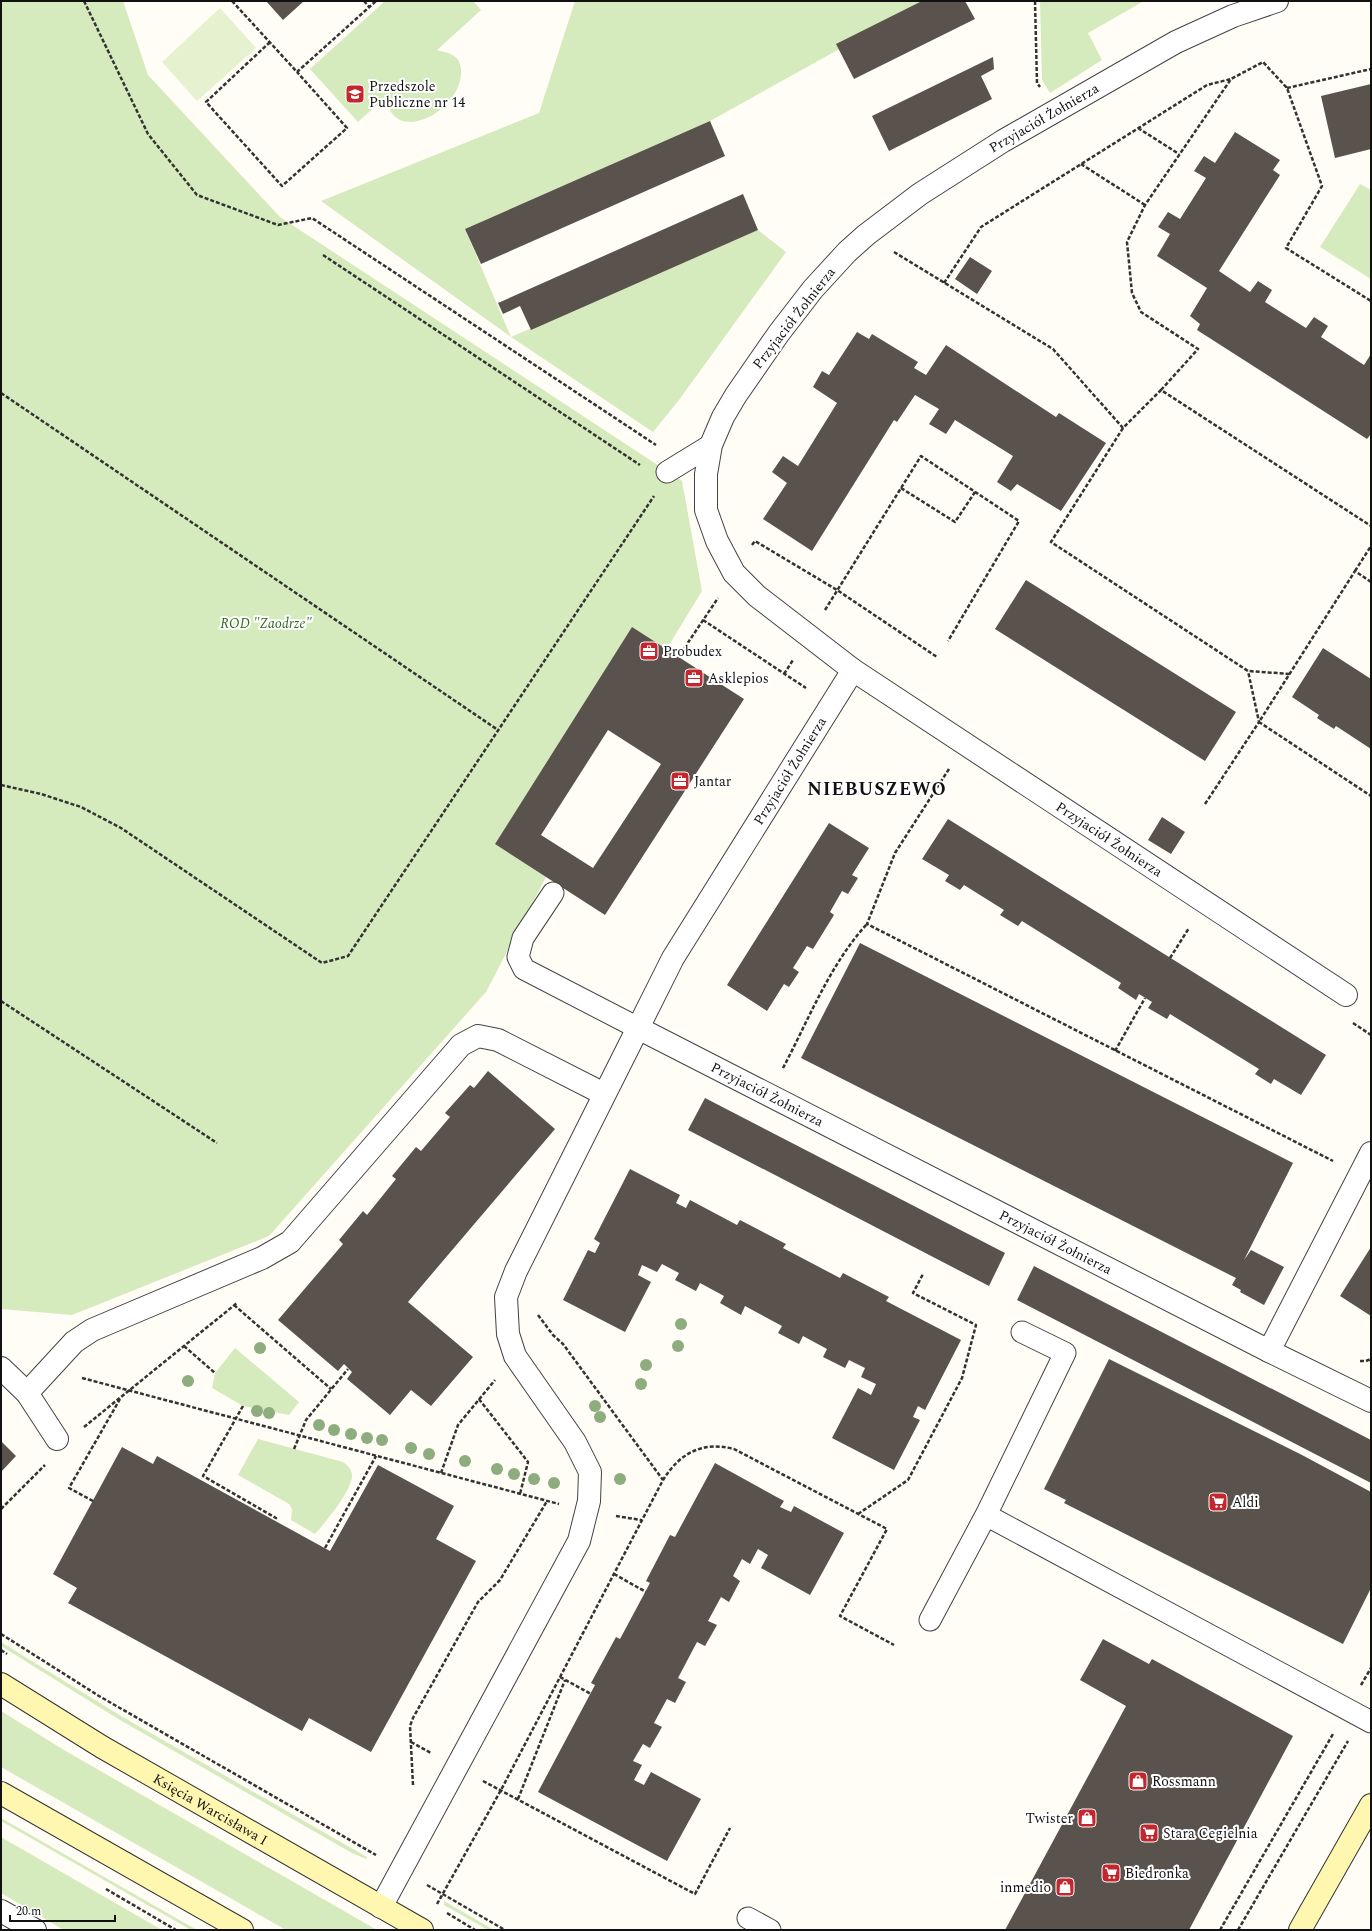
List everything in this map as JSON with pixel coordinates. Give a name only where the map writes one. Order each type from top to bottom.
[{"type":"street","name":"Przyjaciół Żołnierza","points":[[1277,1],[1232,16],[1176,42],[1056,111],[920,194],[866,235],[847,252],[813,289],[779,333],[723,417],[711,445],[706,474],[706,510],[717,541],[734,573],[757,596],[853,670],[1346,995]]},
{"type":"street","name":"Przyjaciół Żołnierza","points":[[853,670],[673,958],[638,1028],[1269,1351],[1371,1401]]},
{"type":"street","points":[[381,1907],[579,1541],[589,1501],[590,1472],[575,1442],[515,1356],[508,1334],[506,1296],[516,1271],[638,1028]]},
{"type":"street","points":[[27,1393],[74,1342],[92,1330],[262,1258],[290,1242],[461,1045],[478,1036],[498,1040],[604,1094]]},
{"type":"street","points":[[1269,1351],[1371,1153]]},
{"type":"street","points":[[1,1368],[27,1393],[57,1439]]},
{"type":"street","name":"Księcia Warcisława I","points":[[1,1684],[102,1747],[422,1930]]},
{"type":"street","points":[[1,1793],[242,1930]]},
{"type":"street","points":[[1300,1930],[1371,1805]]},
{"type":"street","points":[[1,1911],[35,1930]]},
{"type":"lane","points":[[669,471],[711,445]]},
{"type":"lane","points":[[553,894],[523,938],[518,957],[524,969],[638,1028]]},
{"type":"lane","points":[[930,1620],[986,1515],[1065,1353],[1022,1332]]},
{"type":"lane","points":[[986,1515],[1360,1716]]},
{"type":"lane","points":[[748,1918],[770,1930]]},
{"type":"path","points":[[84,1],[148,134],[197,195],[278,226],[312,218],[669,471]]},
{"type":"path","points":[[232,1],[270,42],[347,128],[282,186],[206,102],[270,42]]},
{"type":"path","points":[[364,1],[369,7]]},
{"type":"path","points":[[297,72],[376,1]]},
{"type":"path","points":[[1036,1],[1037,83],[1056,111]]},
{"type":"path","points":[[944,283],[981,227],[1207,85],[1231,79],[1263,62],[1287,88],[1322,186],[1286,248],[1371,302]]},
{"type":"path","points":[[1287,88],[1371,69]]},
{"type":"path","points":[[1231,79],[1145,205],[1127,242],[1132,293],[1141,312],[1198,349],[1161,390],[1123,428],[1051,542],[1248,671],[1290,674]]},
{"type":"path","points":[[1138,128],[1179,154]]},
{"type":"path","points":[[1081,164],[1145,205]]},
{"type":"path","points":[[866,235],[1053,349],[1123,428]]},
{"type":"path","points":[[323,255],[652,473],[669,471]]},
{"type":"path","points":[[1161,390],[1371,526]]},
{"type":"path","points":[[1,393],[498,730]]},
{"type":"path","points":[[784,674],[810,636],[921,456],[1019,521],[948,641]]},
{"type":"path","points":[[1,785],[41,794],[81,807],[121,828],[322,963],[348,956],[669,471]]},
{"type":"path","points":[[901,488],[955,522],[975,492]]},
{"type":"path","points":[[750,537],[755,541]]},
{"type":"path","points":[[1205,804],[1371,546]]},
{"type":"path","points":[[1356,571],[1371,582]]},
{"type":"path","points":[[703,620],[831,705]]},
{"type":"path","points":[[1248,671],[1259,722],[1371,796]]},
{"type":"path","points":[[789,1057],[851,940],[866,924],[895,854],[965,744]]},
{"type":"path","points":[[1170,958],[1205,902]]},
{"type":"path","points":[[866,924],[1360,1175]]},
{"type":"path","points":[[1115,1051],[1145,998]]},
{"type":"path","points":[[1,1001],[217,1143]]},
{"type":"path","points":[[1349,1021],[1371,1035]]},
{"type":"path","points":[[858,1514],[908,1480],[962,1378],[976,1325],[913,1292],[923,1274]]},
{"type":"path","points":[[85,1426],[240,1301]]},
{"type":"path","points":[[234,1305],[331,1389]]},
{"type":"path","points":[[537,1314],[553,1335],[563,1344],[663,1480]]},
{"type":"path","points":[[184,1346],[215,1373]]},
{"type":"path","points":[[440,1473],[458,1425],[515,1356]]},
{"type":"path","points":[[294,1449],[306,1420],[348,1369]]},
{"type":"path","points":[[98,1383],[547,1501],[500,1580],[478,1602],[413,1718],[410,1726],[413,1787]]},
{"type":"path","points":[[93,1501],[69,1488],[121,1397]]},
{"type":"path","points":[[479,1399],[528,1462],[520,1494]]},
{"type":"path","points":[[243,1406],[203,1476],[276,1518],[275,1521]]},
{"type":"path","points":[[435,1906],[501,1790],[663,1480],[672,1466],[680,1458],[701,1449],[720,1446],[734,1449],[887,1529],[840,1616],[894,1645]]},
{"type":"path","points":[[325,1548],[376,1456]]},
{"type":"path","points":[[1,1509],[46,1464]]},
{"type":"path","points":[[614,1574],[646,1592]]},
{"type":"path","points":[[1,1634],[99,1696],[379,1857]]},
{"type":"path","points":[[1238,1930],[1360,1716],[1371,1668]]},
{"type":"path","points":[[560,1677],[591,1694]]},
{"type":"path","points":[[518,1799],[565,1680]]},
{"type":"path","points":[[1220,1930],[1360,1716]]},
{"type":"path","points":[[504,1792],[695,1894],[730,1828]]},
{"type":"path","points":[[372,1860],[378,1847]]},
{"type":"path","points":[[425,1884],[505,1930]]},
{"type":"green space","name":"ROD \"Zaodrze\"","points":[[1,1],[123,1],[148,75],[280,217],[682,481],[702,591],[666,650],[629,632],[495,844],[546,877],[486,992],[269,1236],[72,1315],[1,1309]]},
{"type":"green space","points":[[385,1],[473,1],[481,10],[437,50],[456,57],[460,63],[461,69],[459,83],[453,96],[443,107],[431,116],[419,121],[407,122],[396,118],[389,108],[390,93],[358,122],[310,69]]},
{"type":"green space","points":[[575,1],[926,1],[710,121],[465,229],[511,337],[321,201],[539,113]]},
{"type":"green space","points":[[1040,1],[1144,1],[1088,33],[1102,60],[1050,93],[1042,80]]},
{"type":"green space","points":[[220,8],[256,48],[197,101],[162,62]]},
{"type":"green space","points":[[1360,184],[1371,190],[1371,279],[1320,247]]},
{"type":"green space","points":[[758,230],[786,252],[679,400],[653,432],[511,337]]},
{"type":"green space","points":[[235,1348],[299,1402],[289,1415],[243,1406],[212,1388],[215,1373]]},
{"type":"green space","points":[[258,1439],[343,1462],[350,1468],[352,1474],[351,1480],[344,1496],[315,1534],[291,1520],[292,1509],[289,1504],[238,1475]]},
{"type":"green space","points":[[1,1642],[121,1716],[367,1857],[366,1859],[352,1853],[120,1720],[1,1646]]},
{"type":"green space","points":[[1,1711],[64,1750],[377,1930],[286,1930],[1,1767]]},
{"type":"green space","points":[[1,1818],[197,1930],[191,1930],[1,1821]]},
{"type":"green space","points":[[1,1837],[162,1930],[64,1930],[1,1893]]},
{"type":"green space","points":[[444,1901],[494,1930],[488,1930],[444,1905]]},
{"type":"building","points":[[266,1],[304,1],[283,20]]},
{"type":"building","points":[[922,1],[965,1],[975,19],[854,79],[836,44]]},
{"type":"building","points":[[993,57],[994,69],[981,76],[992,99],[889,151],[872,116]]},
{"type":"building","points":[[1371,84],[1371,149],[1335,158],[1321,96]]},
{"type":"building","points":[[710,121],[725,156],[481,264],[465,229]]},
{"type":"building","points":[[1235,132],[1280,160],[1273,170],[1280,175],[1219,271],[1250,292],[1258,281],[1272,290],[1265,302],[1306,328],[1314,317],[1328,326],[1321,337],[1364,365],[1371,354],[1371,434],[1367,439],[1197,330],[1200,324],[1190,316],[1207,288],[1157,256],[1170,234],[1158,227],[1168,212],[1180,219],[1206,178],[1194,171],[1204,156],[1215,163]]},
{"type":"building","points":[[743,194],[758,230],[531,330],[520,306],[503,314],[498,303]]},
{"type":"building","points":[[970,257],[992,271],[977,294],[955,279]]},
{"type":"building","points":[[857,332],[869,339],[872,334],[918,362],[914,368],[926,375],[946,345],[1056,417],[1059,413],[1106,443],[1061,511],[1017,484],[1011,491],[997,482],[1013,456],[955,420],[946,434],[929,424],[939,409],[915,395],[897,422],[894,420],[812,551],[763,519],[787,483],[772,472],[783,456],[798,466],[837,403],[813,387],[822,371],[829,375]]},
{"type":"building","points":[[1026,580],[1236,712],[1205,761],[995,629]]},
{"type":"building","points":[[632,627],[744,699],[605,915],[495,844]],"holes":[[[608,730],[661,764],[593,868],[541,835]]]},
{"type":"building","points":[[1323,648],[1371,679],[1371,749],[1336,726],[1334,729],[1317,718],[1319,715],[1292,697]]},
{"type":"building","points":[[1162,817],[1185,832],[1171,854],[1148,840]]},
{"type":"building","points":[[948,819],[1326,1055],[1301,1095],[1274,1079],[1271,1084],[1255,1074],[1259,1069],[1170,1014],[1167,1019],[1148,1008],[1152,1002],[1139,994],[1136,1000],[1118,988],[1121,983],[1022,921],[1018,926],[1000,915],[1004,910],[964,885],[960,890],[945,881],[949,875],[922,859]]},
{"type":"building","points":[[829,823],[869,848],[852,875],[858,878],[848,894],[842,891],[830,912],[834,915],[813,949],[807,946],[793,968],[799,972],[789,987],[784,984],[767,1011],[727,985]]},
{"type":"building","points":[[860,943],[1293,1163],[1244,1260],[1251,1250],[1284,1267],[1264,1305],[1240,1292],[1241,1290],[1232,1285],[1236,1278],[801,1058]]},
{"type":"building","points":[[488,1071],[555,1129],[408,1302],[473,1357],[431,1406],[411,1390],[390,1415],[347,1379],[352,1372],[344,1364],[338,1371],[278,1320],[343,1244],[339,1240],[363,1211],[367,1215],[396,1179],[392,1176],[416,1147],[421,1151],[450,1117],[445,1113],[470,1085],[474,1088]]},
{"type":"building","points":[[705,1098],[1005,1253],[989,1286],[688,1130]]},
{"type":"building","points":[[630,1169],[680,1195],[676,1203],[686,1208],[690,1200],[737,1225],[740,1220],[786,1244],[783,1248],[840,1278],[843,1273],[889,1297],[886,1301],[961,1340],[925,1410],[918,1406],[913,1417],[920,1420],[894,1470],[832,1438],[858,1388],[871,1395],[876,1384],[861,1377],[865,1368],[849,1360],[845,1368],[823,1357],[827,1349],[803,1336],[799,1344],[778,1333],[782,1326],[745,1306],[741,1315],[720,1303],[724,1296],[700,1283],[696,1291],[675,1280],[679,1273],[662,1264],[657,1272],[642,1265],[638,1275],[651,1282],[625,1332],[563,1300],[588,1250],[595,1253],[600,1243],[594,1239]]},
{"type":"building","points":[[1371,1247],[1371,1316],[1340,1296]]},
{"type":"building","points":[[1034,1266],[1371,1440],[1371,1483],[1017,1300]]},
{"type":"building","name":"Aldi","points":[[1109,1359],[1302,1455],[1371,1492],[1371,1588],[1343,1644],[1064,1503],[1066,1500],[1044,1489]]},
{"type":"building","points":[[1,1441],[16,1456],[1,1472]]},
{"type":"building","points":[[122,1447],[153,1464],[157,1456],[330,1551],[378,1465],[454,1506],[436,1539],[476,1561],[371,1752],[309,1718],[302,1731],[68,1603],[77,1588],[53,1574]]},
{"type":"building","points":[[715,1463],[784,1501],[780,1507],[791,1512],[794,1506],[844,1533],[810,1595],[761,1568],[768,1555],[758,1549],[750,1564],[742,1559],[733,1576],[740,1581],[729,1602],[721,1597],[708,1621],[717,1625],[705,1646],[697,1642],[678,1678],[686,1682],[675,1703],[667,1699],[654,1723],[662,1727],[650,1748],[643,1744],[633,1761],[642,1765],[634,1780],[644,1785],[651,1772],[701,1799],[667,1861],[538,1792],[595,1685],[591,1683],[616,1637],[620,1639],[650,1583],[646,1581],[670,1535],[675,1537]]},
{"type":"building","name":"Stara Cegielnia","points":[[1103,1639],[1149,1664],[1152,1659],[1293,1736],[1189,1930],[1005,1930],[1126,1706],[1080,1680]]},
{"type":"place","name":"Przedszole Publiczne nr 14","points":[[355,94]]},
{"type":"place","name":"Probudex","points":[[649,651]]},
{"type":"place","name":"Asklepios","points":[[694,678]]},
{"type":"place","name":"Jantar","points":[[680,781]]},
{"type":"place","name":"Aldi","points":[[1218,1502]]},
{"type":"place","name":"Rossmann","points":[[1138,1781]]},
{"type":"place","name":"Twister","points":[[1087,1818]]},
{"type":"place","name":"Stara Cegielnia","points":[[1149,1833]]},
{"type":"place","name":"Biedronka","points":[[1111,1873]]},
{"type":"place","name":"inmedio","points":[[1065,1887]]},
{"type":"district","name":"NIEBUSZEWO","points":[[877,789]]}]
